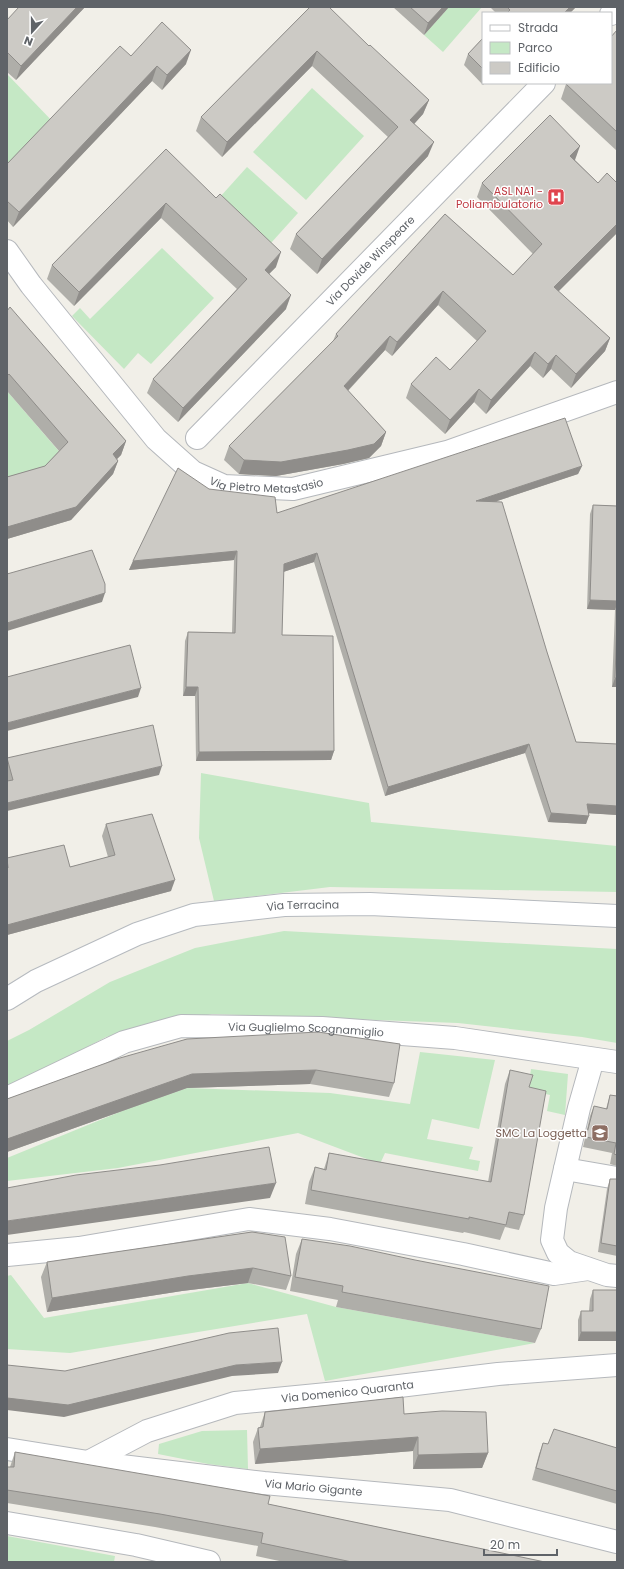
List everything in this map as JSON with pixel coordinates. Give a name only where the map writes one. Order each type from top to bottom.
[{"type":"street","name":"Via Davide Winspeare","points":[[197,438],[543,84]]},
{"type":"street","name":"Via Pietro Metastasio","points":[[7,251],[31,285],[156,439],[193,472],[224,486],[292,489],[447,452],[617,392]]},
{"type":"street","name":"Via Terracina","points":[[7,999],[36,981],[137,934],[194,916],[284,905],[370,904],[617,916]]},
{"type":"street","name":"Via Guglielmo Scognamiglio","points":[[7,1098],[124,1042],[181,1026],[322,1028],[455,1038],[617,1062]]},
{"type":"street","points":[[593,1059],[578,1108],[556,1208],[552,1240],[558,1253],[569,1262],[607,1275],[617,1276]]},
{"type":"street","points":[[565,1169],[617,1178]]},
{"type":"street","points":[[7,1255],[79,1248],[249,1219],[330,1229],[463,1254],[554,1274],[588,1269]]},
{"type":"street","name":"Via Domenico Quaranta","points":[[88,1462],[147,1431],[235,1403],[358,1391],[498,1374],[617,1365]]},
{"type":"street","name":"Via Mario Gigante","points":[[7,1449],[88,1462],[264,1483],[450,1500],[617,1542]]},
{"type":"street","points":[[7,1523],[134,1554],[209,1562]]},
{"type":"green space","points":[[449,7],[482,7],[443,52],[424,35]]},
{"type":"green space","points":[[7,74],[54,123],[7,173]]},
{"type":"green space","points":[[312,88],[364,136],[306,200],[253,152]]},
{"type":"green space","points":[[247,167],[298,213],[271,243],[220,197]]},
{"type":"green space","points":[[162,248],[214,298],[151,364],[138,353],[124,369],[72,316],[80,308],[90,319]]},
{"type":"green space","points":[[7,391],[63,456],[7,489]]},
{"type":"green space","points":[[201,773],[369,803],[371,822],[617,846],[617,892],[330,887],[214,901],[199,838]]},
{"type":"green space","points":[[284,931],[617,949],[617,1043],[582,1037],[458,1023],[212,1014],[106,1037],[7,1089],[7,1041],[29,1030],[110,982],[195,948]]},
{"type":"green space","points":[[420,1052],[495,1060],[479,1129],[432,1119],[427,1139],[473,1147],[469,1159],[480,1161],[478,1171],[385,1153],[380,1164],[298,1133],[118,1168],[7,1181],[7,1158],[127,1109],[187,1088],[330,1093],[410,1104]]},
{"type":"green space","points":[[531,1069],[568,1074],[565,1115],[547,1111],[550,1095],[528,1090]]},
{"type":"green space","points":[[11,1275],[44,1318],[248,1283],[336,1307],[535,1343],[325,1381],[307,1314],[70,1353],[7,1349],[7,1276]]},
{"type":"green space","points":[[247,1430],[248,1469],[208,1464],[158,1454],[159,1444],[202,1431]]},
{"type":"green space","points":[[7,1536],[115,1556],[114,1562],[7,1562]]},
{"type":"building","points":[[19,7],[77,7],[21,66],[7,52],[7,20]]},
{"type":"building","points":[[310,7],[329,7],[369,46],[370,45],[429,100],[410,120],[434,142],[322,259],[296,234],[398,127],[317,51],[227,142],[201,117]]},
{"type":"building","points":[[410,7],[443,7],[428,23]]},
{"type":"building","points":[[507,7],[570,7],[565,12],[508,12],[510,10]]},
{"type":"building","points":[[162,22],[191,50],[167,75],[157,66],[19,212],[7,201],[7,164],[120,46],[131,56]]},
{"type":"building","points":[[617,30],[617,132],[566,84],[612,84],[612,36]]},
{"type":"building","points":[[482,39],[482,68],[468,54]]},
{"type":"building","points":[[550,115],[580,146],[570,156],[598,183],[607,173],[617,183],[617,224],[554,287],[610,338],[576,374],[556,355],[548,364],[535,352],[491,400],[479,389],[450,420],[411,384],[436,357],[450,370],[486,331],[443,291],[397,342],[390,336],[344,386],[386,432],[374,444],[281,462],[244,460],[229,446],[338,336],[336,334],[445,214],[513,275],[542,244],[482,183]]},
{"type":"building","points":[[166,149],[216,198],[220,194],[281,252],[265,270],[291,295],[183,408],[153,379],[247,279],[166,203],[79,292],[52,265]]},
{"type":"building","points":[[10,307],[126,441],[113,454],[118,461],[76,507],[7,527],[7,477],[45,466],[68,442],[9,374],[7,376],[7,311]]},
{"type":"building","points":[[565,418],[582,466],[476,501],[502,502],[576,742],[617,744],[617,806],[587,804],[589,816],[551,813],[529,744],[388,787],[317,553],[284,564],[282,635],[333,636],[334,751],[199,752],[198,687],[186,687],[188,632],[235,633],[237,551],[133,561],[178,468],[209,489],[275,497],[277,513]]},
{"type":"building","points":[[593,505],[617,506],[617,601],[590,600]]},
{"type":"building","points":[[92,550],[105,584],[105,593],[7,623],[7,574]]},
{"type":"building","points":[[617,620],[617,678],[615,678]]},
{"type":"building","points":[[130,645],[141,688],[7,723],[7,677]]},
{"type":"building","points":[[153,725],[162,766],[7,803],[7,781],[13,780],[7,758]]},
{"type":"building","points":[[152,814],[175,880],[7,925],[7,858],[64,845],[70,867],[115,855],[106,824]]},
{"type":"building","points":[[318,1032],[400,1044],[394,1083],[316,1070],[192,1074],[7,1139],[7,1099],[120,1058],[187,1039]]},
{"type":"building","points":[[510,1070],[533,1075],[529,1087],[546,1091],[524,1215],[509,1212],[506,1225],[469,1217],[469,1219],[311,1190],[315,1167],[326,1170],[329,1153],[491,1182]]},
{"type":"building","name":"SMC La Loggetta","points":[[610,1095],[617,1096],[617,1155],[614,1154],[616,1143],[586,1137],[594,1106],[607,1109]]},
{"type":"building","points":[[269,1147],[276,1183],[7,1221],[7,1188],[76,1175],[160,1165]]},
{"type":"building","points":[[610,1179],[617,1179],[617,1246],[601,1243]]},
{"type":"building","points":[[252,1232],[285,1237],[291,1276],[253,1268],[188,1276],[52,1298],[47,1262]]},
{"type":"building","points":[[302,1239],[350,1246],[549,1286],[541,1329],[342,1292],[343,1286],[295,1277]]},
{"type":"building","points":[[593,1290],[617,1290],[617,1332],[581,1332],[581,1311],[593,1311]]},
{"type":"building","points":[[278,1328],[282,1362],[236,1365],[68,1405],[7,1398],[7,1365],[65,1371],[229,1333]]},
{"type":"building","points":[[403,1397],[404,1414],[442,1411],[486,1412],[488,1453],[418,1455],[418,1437],[260,1449],[258,1428],[263,1427],[265,1412]]},
{"type":"building","points":[[554,1429],[617,1448],[617,1491],[536,1468],[543,1443],[548,1444]]},
{"type":"building","points":[[15,1452],[270,1496],[268,1504],[545,1562],[352,1562],[261,1543],[263,1533],[160,1514],[7,1490],[7,1467],[14,1467]]},
{"type":"place","name":"ASL NA1 - Poliambulatorio","points":[[556,197]]},
{"type":"place","name":"SMC La Loggetta","points":[[600,1133]]}]
